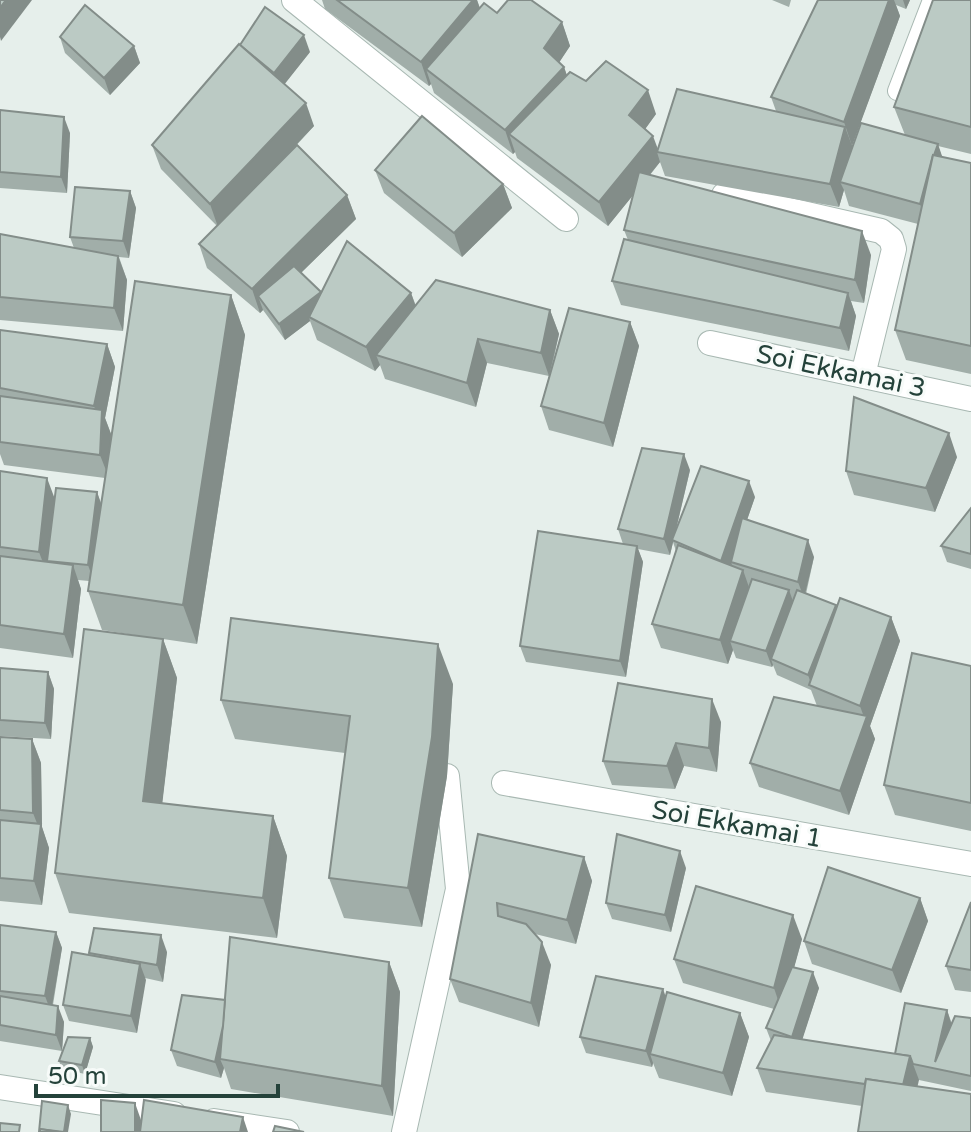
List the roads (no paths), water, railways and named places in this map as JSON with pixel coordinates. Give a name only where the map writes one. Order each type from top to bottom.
[{"type":"street","points":[[294,0],[566,219]]},
{"type":"street","points":[[723,195],[881,231],[891,239],[894,249],[863,375]]},
{"type":"street","name":"Soi Ekkamai 3","points":[[710,343],[971,399]]},
{"type":"street","points":[[404,1132],[458,889],[447,776]]},
{"type":"street","name":"Soi Ekkamai 1","points":[[504,783],[971,864]]},
{"type":"street","points":[[0,1087],[287,1132]]},
{"type":"lane","points":[[897,91],[932,0]]}]
